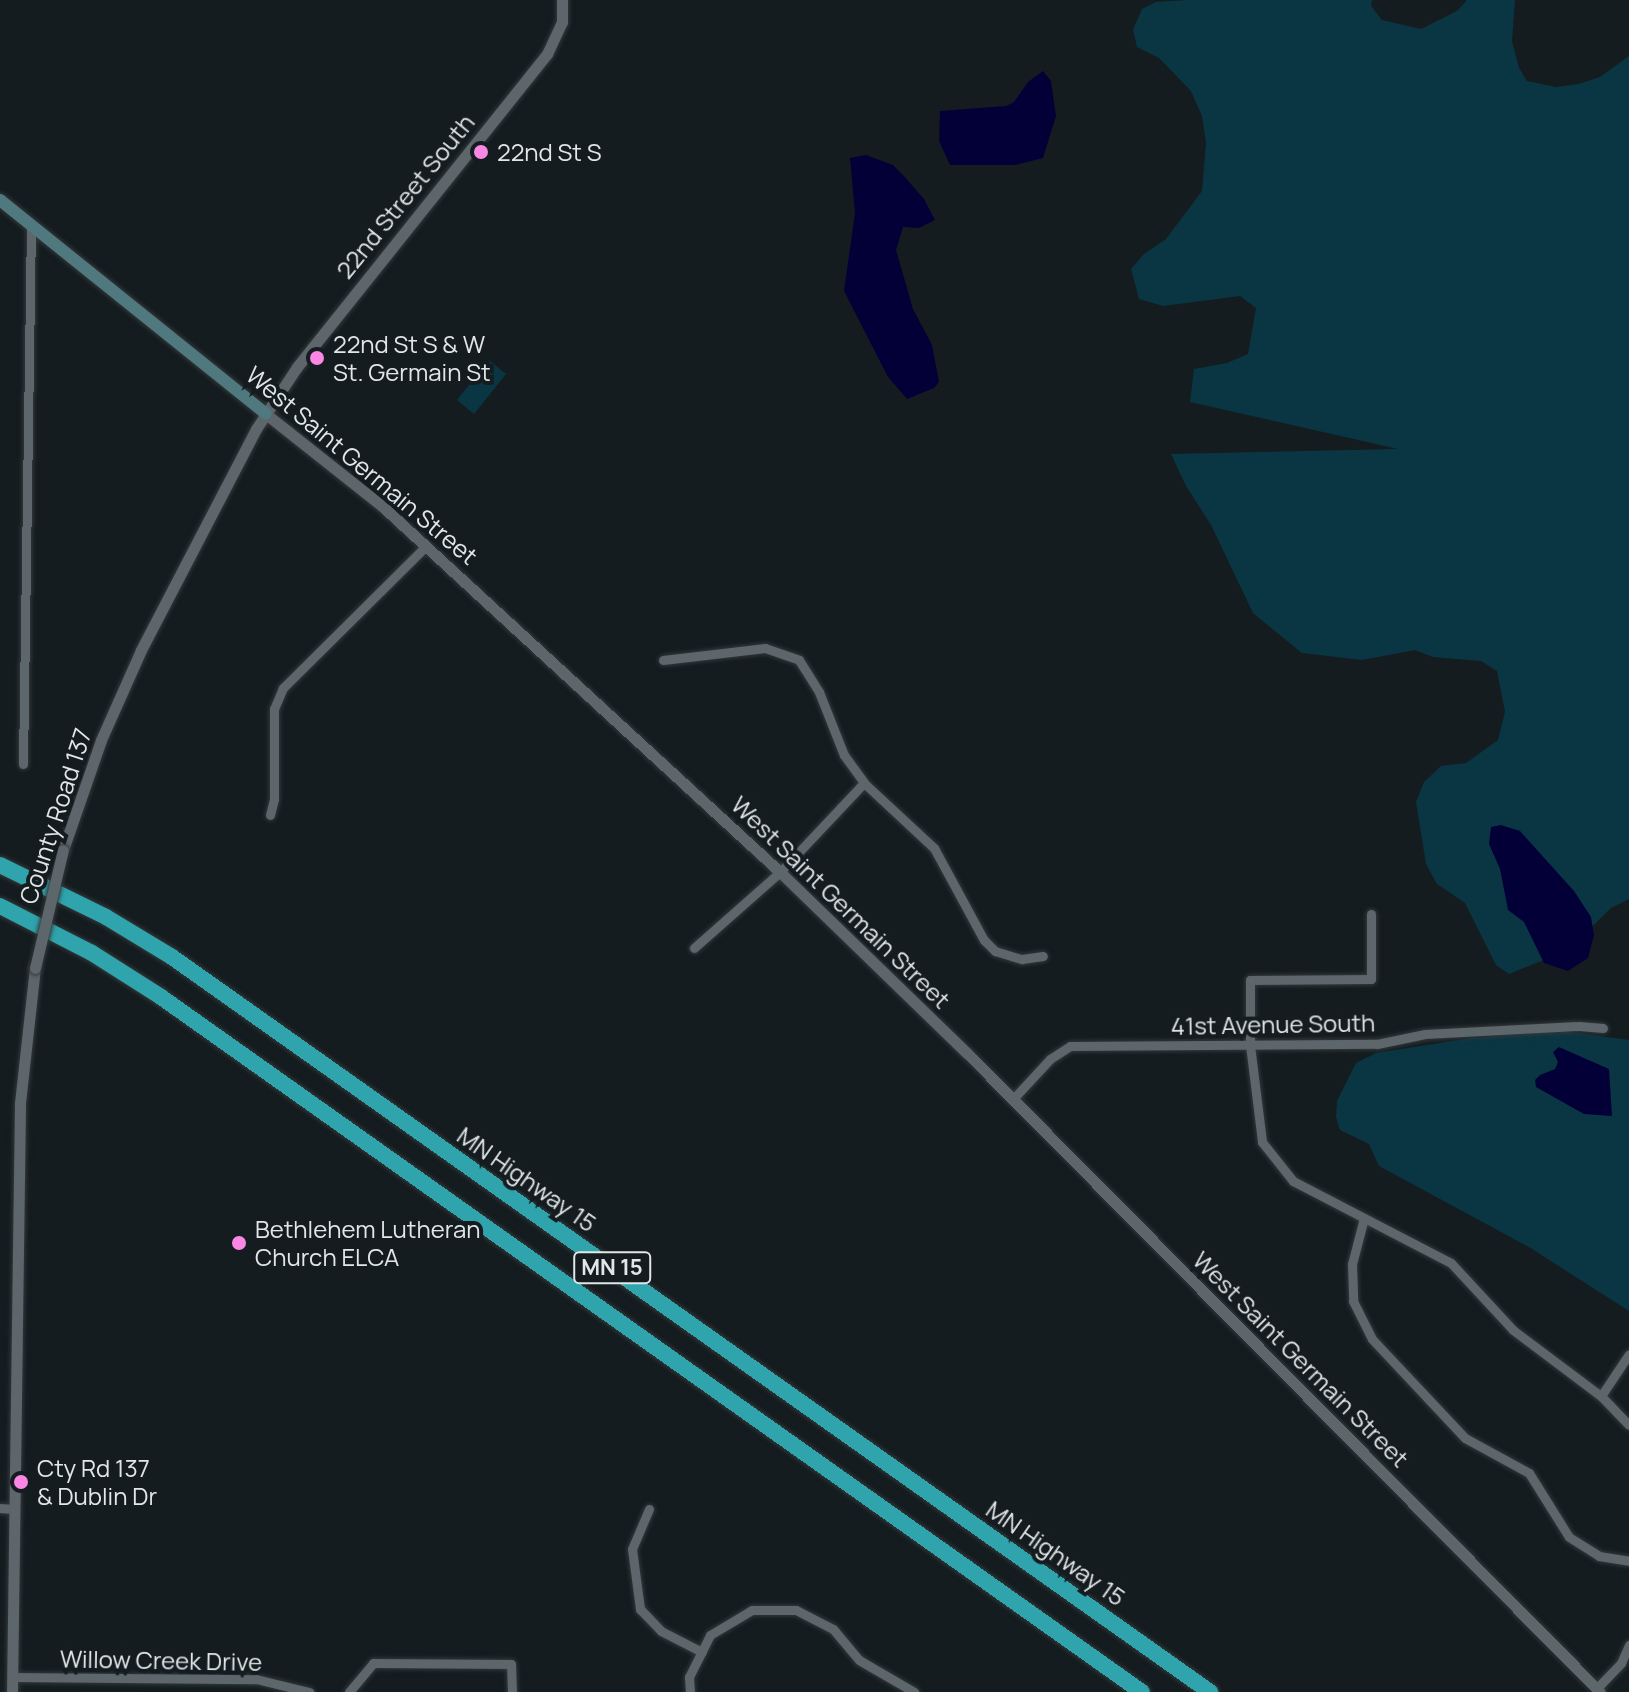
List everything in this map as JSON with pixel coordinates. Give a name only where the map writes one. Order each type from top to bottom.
[{"type":"highway","name":"MN Highway 15","points":[[0,865],[106,917],[172,957],[1210,1692]]},
{"type":"highway","name":"MN 15","points":[[0,906],[92,953],[161,997],[1142,1692]]},
{"type":"main road","name":"West Saint Germain Street","points":[[0,200],[266,414]]},
{"type":"street","name":"22nd Street South","points":[[266,414],[324,332],[547,54],[562,22],[562,0]]},
{"type":"street","points":[[23,764],[31,224]]},
{"type":"street","name":"West Saint Germain Street","points":[[266,414],[426,546],[780,872],[1013,1099],[1598,1690]]},
{"type":"street","name":"County Road 137","points":[[12,1692],[20,1103],[35,968],[63,850],[101,740],[141,650],[266,414]]},
{"type":"street","points":[[270,815],[274,799],[274,709],[283,688],[426,546]]},
{"type":"street","points":[[663,660],[765,648],[799,660],[819,692],[844,755],[864,783],[934,848],[984,940],[995,951],[1022,959],[1043,956]]},
{"type":"street","points":[[694,948],[780,872],[864,783]]},
{"type":"street","points":[[1371,914],[1371,979],[1250,980],[1250,1045],[1262,1142],[1293,1181],[1451,1263],[1513,1330],[1601,1396],[1629,1425]]},
{"type":"street","name":"41st Avenue South","points":[[1013,1099],[1050,1059],[1070,1046],[1377,1044],[1425,1034],[1579,1026],[1603,1028]]},
{"type":"street","points":[[1364,1218],[1352,1264],[1353,1301],[1372,1339],[1465,1438],[1529,1473],[1569,1537],[1599,1556],[1629,1561]]},
{"type":"street","points":[[1601,1396],[1629,1354]]},
{"type":"street","points":[[0,1508],[13,1509]]},
{"type":"street","points":[[649,1509],[632,1549],[640,1609],[661,1631],[702,1652]]},
{"type":"street","points":[[690,1692],[689,1677],[710,1635],[752,1610],[796,1610],[833,1629],[859,1660],[914,1692]]},
{"type":"street","points":[[1598,1690],[1621,1663],[1629,1645]]},
{"type":"street","points":[[349,1692],[373,1663],[511,1664],[512,1692]]},
{"type":"street","name":"Willow Creek Drive","points":[[12,1677],[256,1679],[309,1692]]},
{"type":"street","points":[[204,1678],[204,1692]]},
{"type":"shaded area","points":[[1372,0],[1371,6],[1382,20],[1421,29],[1457,11],[1467,0],[1515,0],[1512,41],[1519,68],[1527,81],[1556,87],[1579,84],[1600,77],[1629,56],[1629,899],[1611,908],[1568,950],[1509,974],[1496,965],[1465,903],[1437,884],[1426,864],[1416,802],[1424,782],[1441,766],[1466,763],[1498,740],[1505,712],[1497,671],[1481,661],[1433,657],[1415,650],[1362,660],[1302,653],[1253,613],[1211,525],[1186,486],[1171,454],[1398,449],[1190,402],[1194,369],[1227,363],[1248,354],[1256,308],[1240,296],[1163,306],[1139,299],[1131,269],[1144,254],[1166,239],[1202,191],[1206,143],[1202,116],[1191,91],[1159,58],[1137,47],[1133,30],[1142,9],[1156,2]]},
{"type":"shaded area","points":[[1043,71],[1051,81],[1056,116],[1043,158],[1015,165],[950,165],[939,141],[940,111],[1006,106],[1014,102],[1028,82]]},
{"type":"shaded area","points":[[866,155],[893,165],[924,199],[935,220],[919,228],[903,227],[896,250],[913,309],[932,345],[939,382],[934,388],[907,399],[888,377],[844,291],[855,213],[850,158]]},
{"type":"shaded area","points":[[489,360],[506,374],[474,414],[457,400]]},
{"type":"shaded area","points":[[1501,825],[1520,831],[1574,891],[1591,917],[1594,935],[1588,958],[1568,971],[1544,963],[1524,922],[1508,910],[1500,869],[1489,844],[1491,827]]},
{"type":"shaded area","points":[[1562,1031],[1629,1040],[1629,1311],[1529,1247],[1379,1166],[1369,1144],[1340,1130],[1336,1117],[1337,1101],[1356,1063],[1376,1053],[1472,1038]]},
{"type":"shaded area","points":[[1559,1047],[1609,1069],[1612,1116],[1584,1114],[1536,1087],[1535,1080],[1540,1075],[1555,1069],[1558,1062],[1553,1052]]},
{"type":"place","name":"22nd St S","points":[[481,152]]},
{"type":"place","name":"22nd St S & W St. Germain St","points":[[317,358]]},
{"type":"place","name":"Bethlehem Lutheran Church ELCA","points":[[239,1243]]},
{"type":"place","name":"Cty Rd 137 & Dublin Dr","points":[[21,1482]]}]
